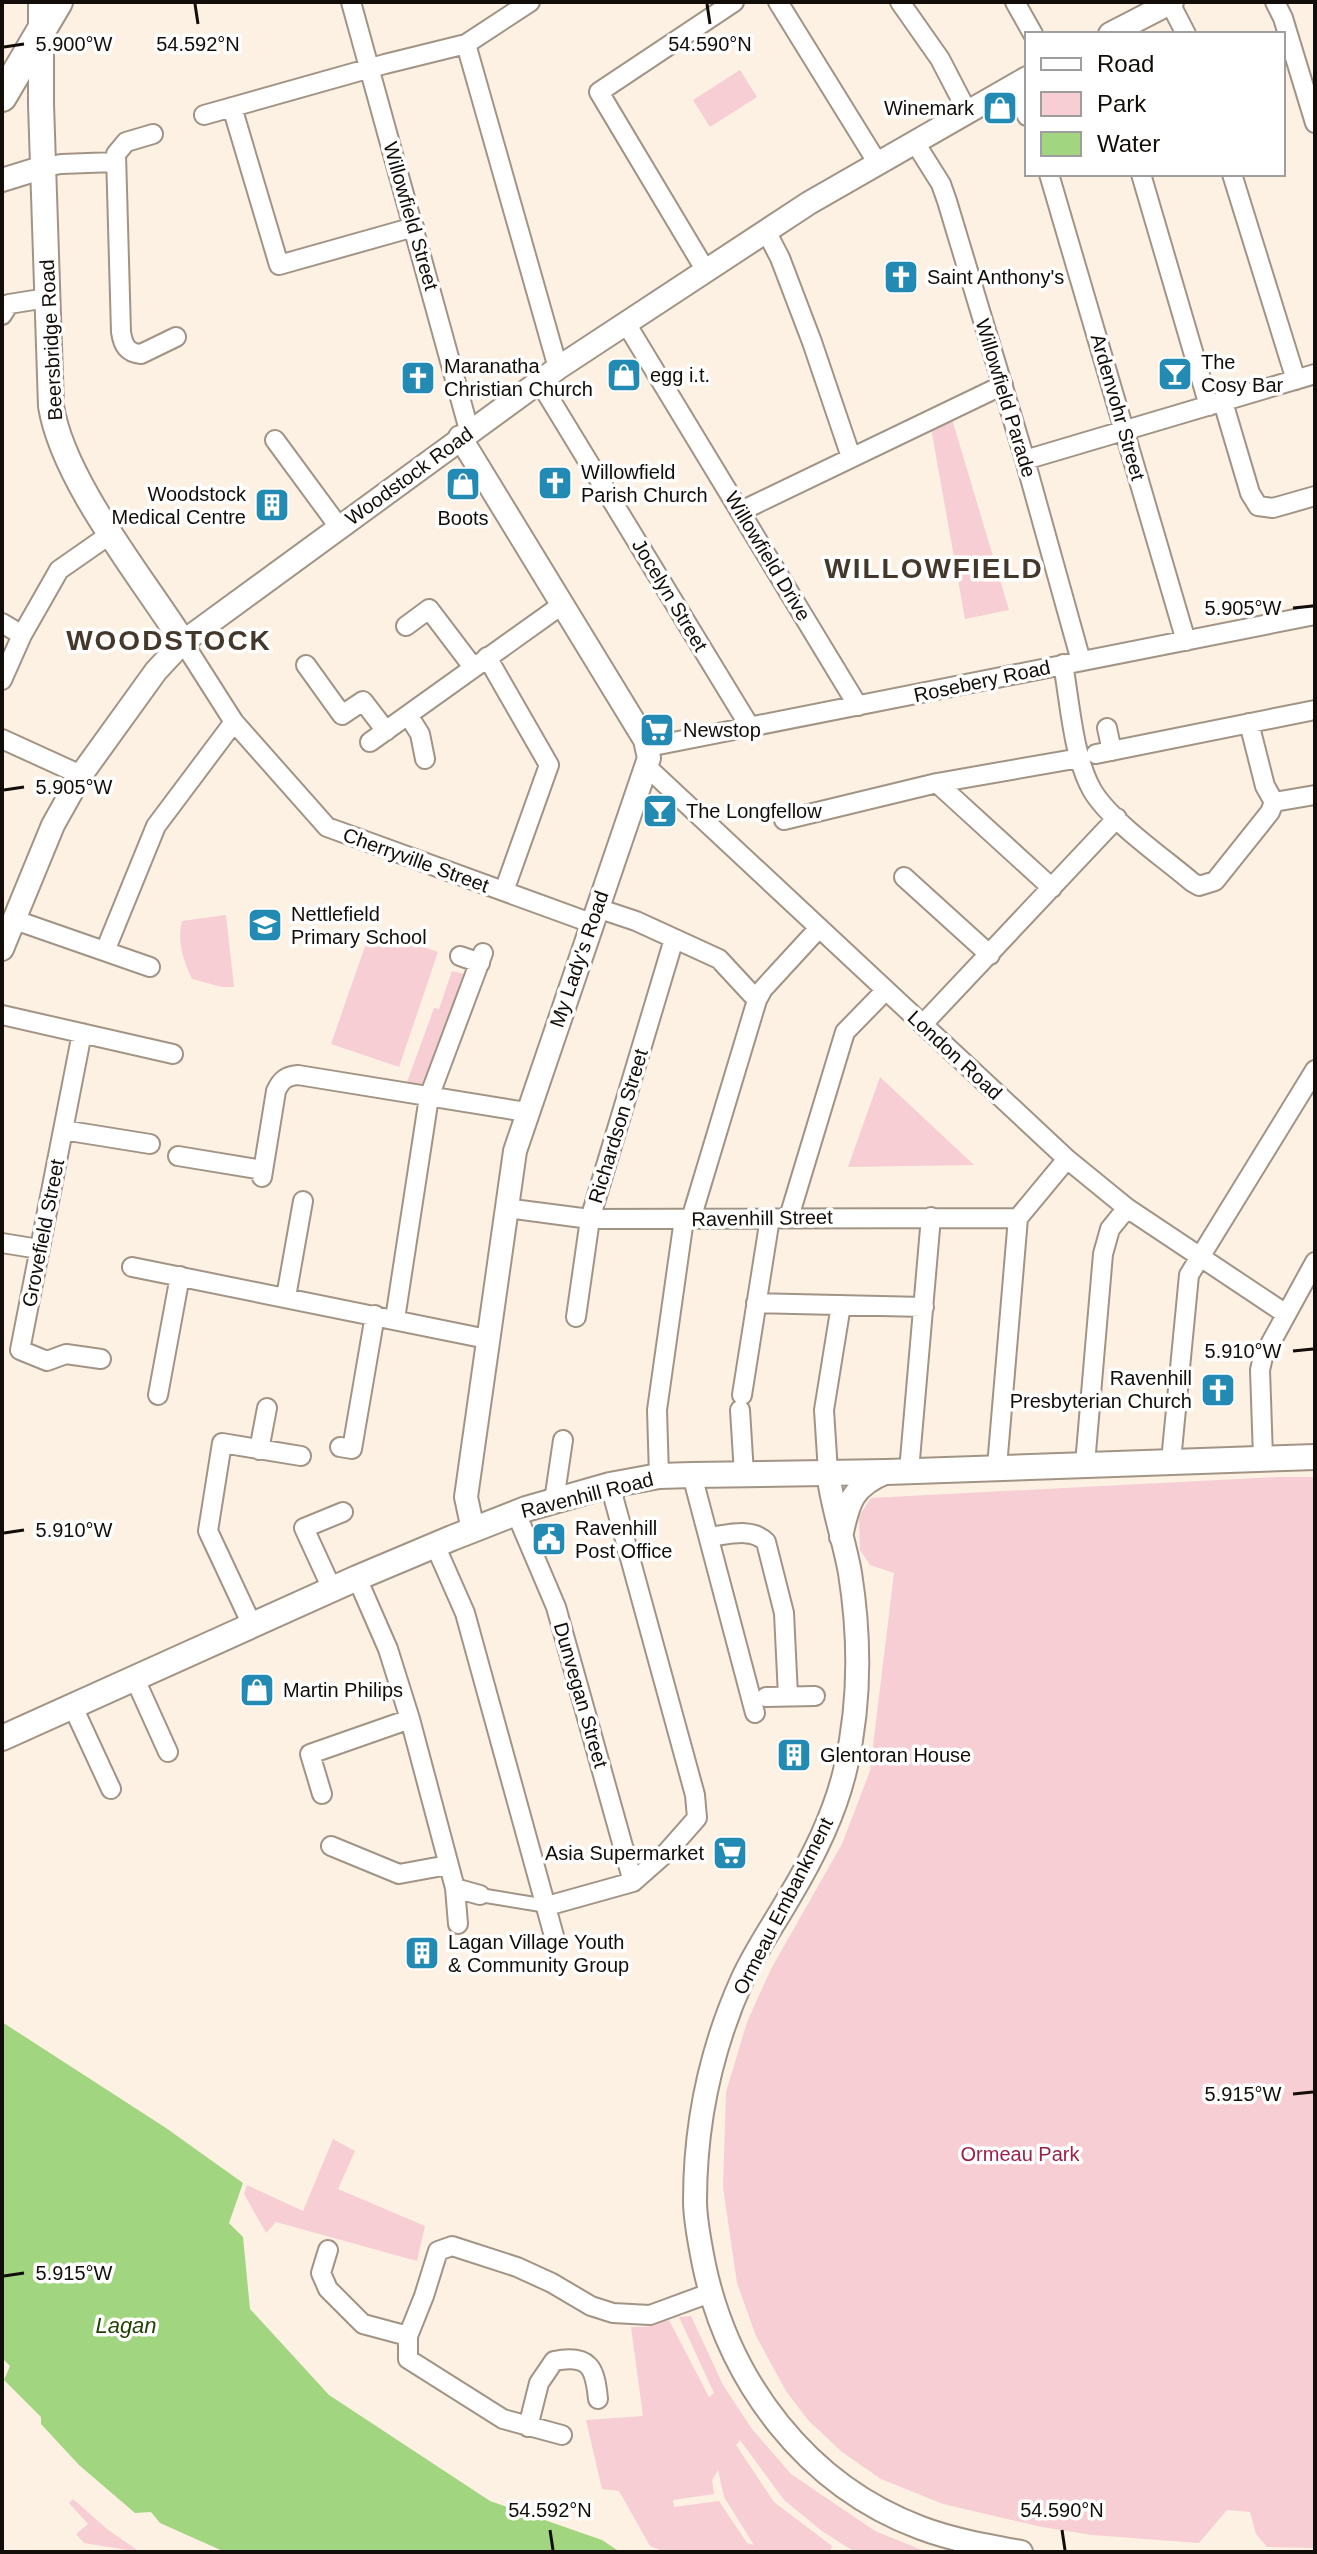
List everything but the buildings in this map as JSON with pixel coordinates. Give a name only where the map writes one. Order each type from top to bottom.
[{"type":"main road","name":"Beersbridge Road","points":[[41,2],[47,298],[54,426],[78,479],[183,642]]},
{"type":"main road","points":[[5,86],[58,2]]},
{"type":"main road","name":"Ravenhill Road","points":[[2,1738],[435,1545],[516,1513],[610,1485],[659,1476],[898,1472],[1315,1457]]},
{"type":"street","name":"Willowfield Street","points":[[351,2],[414,227],[465,434]]},
{"type":"street","points":[[204,115],[466,44],[530,2]]},
{"type":"street","points":[[706,271],[599,92],[734,2]]},
{"type":"street","points":[[778,2],[877,162]]},
{"type":"street","points":[[900,2],[940,59],[967,111]]},
{"type":"street","points":[[1015,2],[1032,32]]},
{"type":"street","points":[[1275,2],[1283,18],[1315,123]]},
{"type":"street","points":[[1113,32],[1159,5],[1184,32]]},
{"type":"street","name":"Jocelyn Street","points":[[466,44],[549,374],[750,727]]},
{"type":"street","points":[[1020,82],[1025,106]]},
{"type":"street","name":"Woodstock Road","points":[[2,949],[53,825],[81,775],[156,671],[183,642],[549,374],[877,162],[1020,82]]},
{"type":"street","points":[[232,107],[279,265],[414,227]]},
{"type":"street","points":[[153,134],[126,142],[116,154],[123,345],[129,351],[141,354],[176,337]]},
{"type":"street","name":"Willowfield Parade","points":[[914,141],[941,184],[1003,385],[1025,460],[1096,755]]},
{"type":"street","points":[[2,180],[61,164],[115,162]]},
{"type":"street","name":"Ardenvohr Street","points":[[1050,176],[1186,641]]},
{"type":"street","points":[[1142,176],[1216,404],[1250,493],[1258,506],[1273,508],[1315,496]]},
{"type":"street","points":[[1233,176],[1296,380]]},
{"type":"street","points":[[766,231],[780,258],[812,342],[851,457]]},
{"type":"street","points":[[2,315],[9,304],[47,298]]},
{"type":"street","name":"Willowfield Drive","points":[[620,329],[741,511],[858,706]]},
{"type":"street","points":[[1025,460],[1315,374]]},
{"type":"street","points":[[741,511],[1003,385]]},
{"type":"street","points":[[465,434],[648,757]]},
{"type":"street","points":[[275,440],[339,527]]},
{"type":"street","points":[[2,680],[22,635],[59,570],[112,533]]},
{"type":"street","points":[[370,742],[563,604]]},
{"type":"street","points":[[406,626],[429,609],[480,662],[549,765],[504,891]]},
{"type":"street","name":"Rosebery Road","points":[[648,757],[750,727],[1315,615]]},
{"type":"street","points":[[2,623],[22,635]]},
{"type":"street","name":"Cherryville Street","points":[[183,642],[234,722],[327,827],[504,891],[594,915],[636,921],[719,959],[757,1000]]},
{"type":"street","points":[[306,665],[342,715],[363,701],[386,731]]},
{"type":"street","points":[[784,820],[937,783],[1096,755],[1315,710]]},
{"type":"street","points":[[408,715],[420,734],[425,759]]},
{"type":"street","points":[[105,951],[156,826],[234,722]]},
{"type":"street","points":[[1249,723],[1265,786],[1274,802]]},
{"type":"street","points":[[1107,728],[1096,755],[1092,790],[1101,804],[1199,886],[1215,881],[1270,812],[1274,802]]},
{"type":"street","points":[[2,739],[81,775]]},
{"type":"street","name":"My Lady's Road","points":[[473,1530],[466,1497],[515,1151],[648,757]]},
{"type":"street","name":"London Road","points":[[648,757],[819,928],[1067,1159],[1127,1208],[1286,1314]]},
{"type":"street","points":[[937,783],[1052,888]]},
{"type":"street","points":[[1274,802],[1315,795]]},
{"type":"street","points":[[923,1024],[1117,818]]},
{"type":"street","points":[[904,877],[990,955]]},
{"type":"street","points":[[15,920],[150,967]]},
{"type":"street","points":[[659,1476],[657,1410],[687,1219],[757,1000],[763,989],[819,928]]},
{"type":"street","name":"Richardson Street","points":[[576,1317],[590,1219],[674,939]]},
{"type":"street","points":[[395,1319],[429,1097],[482,958],[460,956]]},
{"type":"street","points":[[744,1474],[741,1403],[756,1303],[780,1218],[845,1032],[886,990]]},
{"type":"street","points":[[2,1015],[82,1033],[164,1046]]},
{"type":"street","name":"Grovefield Street","points":[[82,1033],[20,1350],[47,1361],[66,1354],[101,1359]]},
{"type":"street","points":[[1171,1461],[1189,1275],[1315,1070]]},
{"type":"street","points":[[178,1156],[262,1174],[276,1091],[281,1081],[289,1076],[526,1112]]},
{"type":"street","points":[[63,1130],[150,1144]]},
{"type":"street","points":[[997,1467],[1018,1218],[1067,1159]]},
{"type":"street","points":[[286,1297],[303,1201]]},
{"type":"street","name":"Ravenhill Street","points":[[506,1208],[590,1219],[1018,1218]]},
{"type":"street","points":[[1085,1464],[1103,1254],[1110,1229],[1127,1208]]},
{"type":"street","points":[[841,1538],[846,1513],[857,1489],[868,1480],[898,1472],[924,1307],[931,1217]]},
{"type":"street","points":[[2,1243],[39,1249]]},
{"type":"street","points":[[132,1267],[487,1339]]},
{"type":"street","points":[[1263,1457],[1260,1370],[1263,1357],[1312,1275]]},
{"type":"street","points":[[158,1395],[180,1276]]},
{"type":"street","points":[[756,1303],[924,1307]]},
{"type":"street","points":[[828,1472],[824,1410],[841,1305]]},
{"type":"street","points":[[340,1447],[352,1449],[375,1315]]},
{"type":"street","points":[[259,1450],[267,1408]]},
{"type":"street","points":[[554,1501],[563,1440]]},
{"type":"street","points":[[252,1625],[208,1531],[222,1443],[301,1456]]},
{"type":"street","name":"Ormeau Embankment","points":[[828,1472],[832,1508],[849,1570],[855,1613],[857,1668],[852,1736],[846,1768],[821,1841],[742,1980],[707,2087],[700,2125],[695,2202],[710,2293],[730,2347],[749,2384],[782,2429],[841,2485],[921,2529],[1021,2552]]},
{"type":"street","points":[[692,1475],[760,1705],[788,1696],[815,1696]]},
{"type":"street","points":[[455,1888],[547,1906],[633,1882],[667,1852],[697,1818],[695,1795],[610,1485]]},
{"type":"street","points":[[332,1589],[304,1528],[343,1512]]},
{"type":"street","name":"Dunvegan Street","points":[[516,1513],[556,1607],[633,1882]]},
{"type":"street","points":[[709,1537],[748,1533],[759,1535],[766,1542],[784,1613],[788,1696]]},
{"type":"street","points":[[435,1545],[465,1613],[554,1936]]},
{"type":"street","points":[[357,1578],[388,1649],[410,1719],[455,1888],[458,1924]]},
{"type":"street","points":[[135,1679],[168,1752]]},
{"type":"street","points":[[73,1707],[111,1789]]},
{"type":"street","points":[[322,1794],[310,1754],[410,1719]]},
{"type":"street","points":[[331,1846],[399,1874],[448,1865]]},
{"type":"street","points":[[562,2435],[503,2419],[413,2364],[406,2353],[408,2336],[438,2251],[452,2246],[517,2267],[591,2306],[613,2313],[650,2315],[710,2293]]},
{"type":"street","points":[[328,2250],[321,2273],[328,2289],[363,2324],[408,2336]]},
{"type":"street","points":[[528,2427],[539,2383],[554,2361],[570,2358],[587,2364],[596,2374],[598,2399]]},
{"type":"green space","points":[[740,70],[757,97],[710,127],[693,100]]},
{"type":"green space","points":[[952,419],[1009,610],[965,619],[931,428]]},
{"type":"green space","points":[[226,915],[234,987],[192,979],[182,950],[182,921]]},
{"type":"green space","points":[[371,929],[438,952],[399,1067],[331,1044]]},
{"type":"green space","points":[[452,971],[466,977],[425,1087],[406,1085],[434,1008],[439,1009]]},
{"type":"green space","points":[[880,1077],[974,1165],[848,1167]]},
{"type":"green space","name":"Ormeau Park","points":[[1315,1477],[1315,2548],[1267,2547],[1256,2534],[1250,2512],[1227,2510],[1199,2543],[1092,2535],[943,2504],[881,2479],[842,2452],[808,2420],[786,2391],[756,2336],[737,2283],[723,2187],[726,2092],[747,2022],[771,1969],[842,1844],[870,1771],[894,1573],[870,1565],[860,1550],[859,1516],[871,1498]]},
{"type":"green space","points":[[333,2139],[355,2151],[338,2189],[425,2226],[417,2261],[276,2222],[266,2233],[244,2194],[247,2185],[303,2211]]},
{"type":"green space","points":[[691,2316],[723,2385],[752,2429],[791,2474],[875,2531],[927,2552],[855,2552],[822,2531],[784,2500],[740,2440],[736,2445],[774,2502],[832,2546],[830,2552],[665,2552],[650,2546],[619,2491],[602,2489],[586,2420],[643,2416],[631,2327],[647,2327],[669,2320],[709,2397],[714,2393],[679,2317]],"holes":[[[718,2470],[724,2497],[754,2545],[747,2543],[719,2501],[674,2507],[673,2500],[714,2494],[712,2480]]]},
{"type":"green space","points":[[73,2499],[107,2529],[140,2552],[84,2543],[76,2534],[88,2524],[69,2503]]},
{"type":"water","name":"Lagan","points":[[2,2022],[166,2128],[243,2183],[229,2223],[243,2237],[250,2309],[329,2395],[490,2501],[602,2540],[620,2552],[225,2552],[160,2523],[151,2512],[135,2513],[79,2465],[41,2424],[41,2417],[4,2380],[10,2366],[2,2358]]},
{"type":"place","name":"Winemark","points":[[1000,108]]},
{"type":"place","name":"Saint Anthony's","points":[[901,277]]},
{"type":"place","name":"The Cosy Bar","points":[[1175,374]]},
{"type":"place","name":"egg i.t.","points":[[624,375]]},
{"type":"place","name":"Maranatha Christian Church","points":[[418,378]]},
{"type":"place","name":"Willowfield Parish Church","points":[[555,483]]},
{"type":"place","name":"Boots","points":[[463,484]]},
{"type":"place","name":"Woodstock Medical Centre","points":[[272,505]]},
{"type":"place","name":"Newstop","points":[[657,730]]},
{"type":"place","name":"The Longfellow","points":[[660,811]]},
{"type":"place","name":"Nettlefield Primary School","points":[[265,925]]},
{"type":"place","name":"Ravenhill Presbyterian Church","points":[[1218,1390]]},
{"type":"place","name":"Ravenhill Post Office","points":[[549,1539]]},
{"type":"place","name":"Martin Philips","points":[[257,1690]]},
{"type":"place","name":"Glentoran House","points":[[794,1755]]},
{"type":"place","name":"Asia Supermarket","points":[[730,1853]]},
{"type":"place","name":"Lagan Village Youth & Community Group","points":[[422,1953]]},
{"type":"district","name":"WILLOWFIELD","points":[[934,568]]},
{"type":"district","name":"WOODSTOCK","points":[[169,640]]}]
